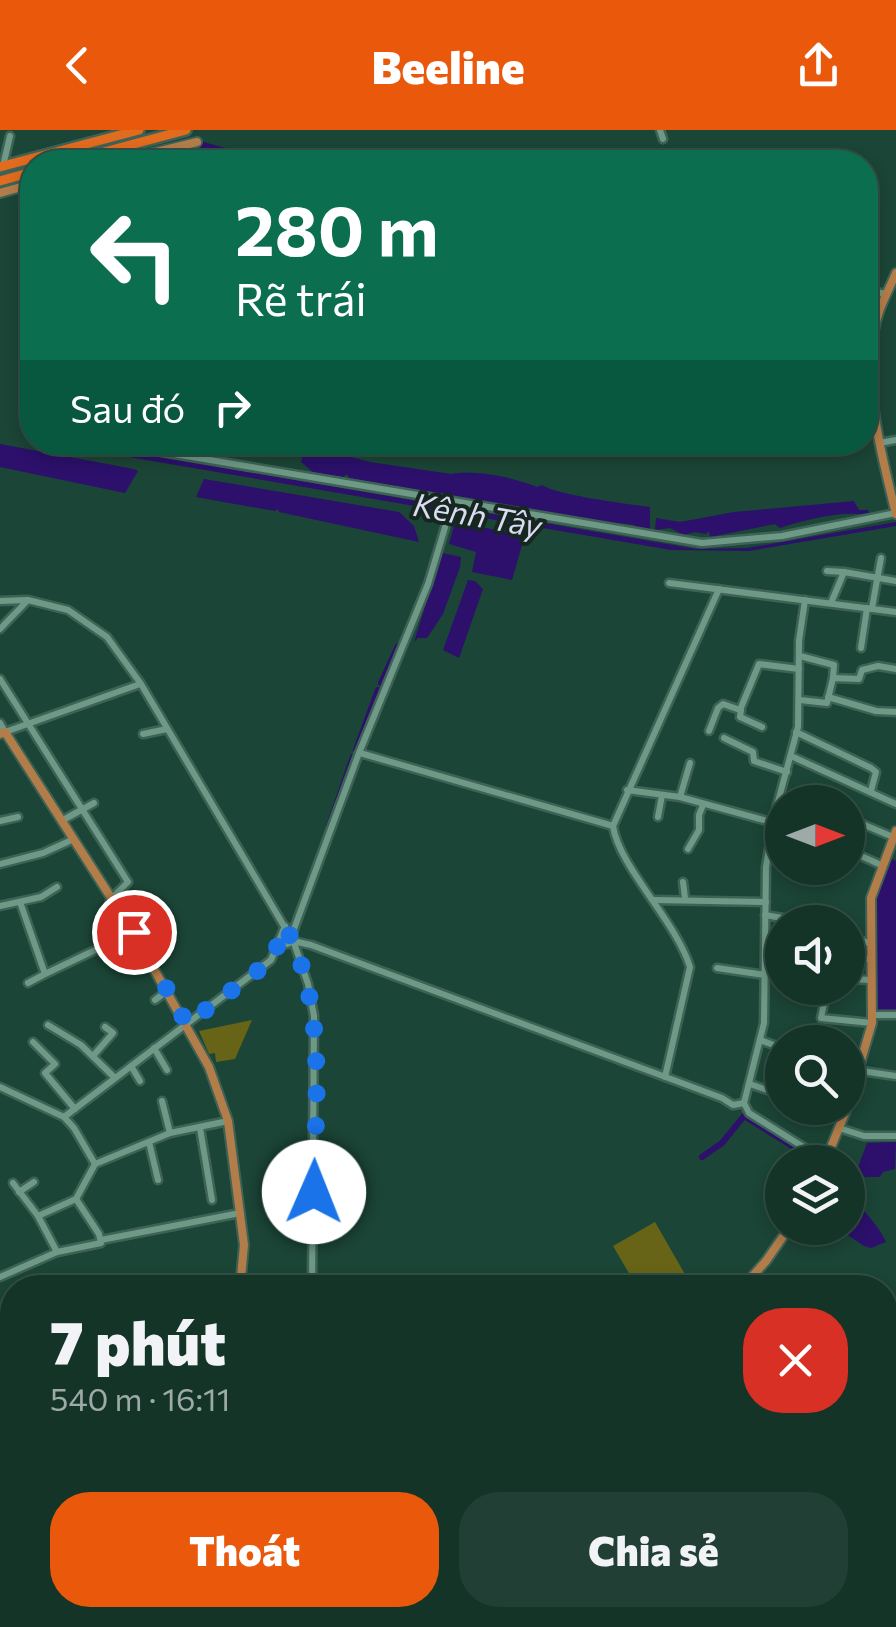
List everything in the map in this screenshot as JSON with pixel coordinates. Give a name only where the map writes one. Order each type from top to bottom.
[{"type":"highway","points":[[61,150],[137,130]]},
{"type":"highway","points":[[114,150],[181,131]]},
{"type":"main road","points":[[161,136],[168,149]]},
{"type":"main road","points":[[164,150],[197,142]]},
{"type":"main road","points":[[878,318],[896,273]]},
{"type":"main road","points":[[878,439],[896,514]]},
{"type":"main road","points":[[3,734],[75,838],[110,900],[184,1010],[228,1121],[244,1245],[241,1275]]},
{"type":"main road","points":[[865,1046],[872,1019],[871,898],[895,834]]},
{"type":"main road","points":[[832,1145],[840,1125]]},
{"type":"main road","points":[[754,1275],[777,1245]]},
{"type":"street","points":[[1,166],[10,136]]},
{"type":"street","points":[[878,292],[886,294]]},
{"type":"street","points":[[879,443],[896,440]]},
{"type":"street","points":[[180,455],[702,543],[782,536],[896,514]]},
{"type":"street","points":[[290,941],[359,753],[428,584],[449,514]]},
{"type":"street","points":[[861,648],[881,558]]},
{"type":"street","points":[[827,570],[896,581]]},
{"type":"street","points":[[831,603],[844,572]]},
{"type":"street","points":[[669,583],[896,612]]},
{"type":"street","points":[[666,1077],[690,967],[627,858],[613,826],[719,589]]},
{"type":"street","points":[[0,601],[28,600],[68,610],[91,624],[114,646],[285,926],[305,974],[314,1016],[312,1275]]},
{"type":"street","points":[[0,629],[28,600]]},
{"type":"street","points":[[783,785],[800,700],[799,641],[806,600]]},
{"type":"street","points":[[800,656],[834,665],[827,703],[800,700]]},
{"type":"street","points":[[762,727],[740,717],[759,664],[799,669]]},
{"type":"street","points":[[833,678],[859,679],[862,670],[878,666],[896,669]]},
{"type":"street","points":[[0,678],[128,882],[110,900]]},
{"type":"street","points":[[0,723],[3,734],[140,684]]},
{"type":"street","points":[[828,697],[876,712],[896,712]]},
{"type":"street","points":[[709,732],[723,704],[740,710]]},
{"type":"street","points":[[143,734],[168,729]]},
{"type":"street","points":[[796,732],[871,768],[876,772],[871,791]]},
{"type":"street","points":[[724,738],[753,752],[754,761],[787,772]]},
{"type":"street","points":[[359,753],[613,826]]},
{"type":"street","points":[[791,756],[896,804]]},
{"type":"street","points":[[680,798],[690,764]]},
{"type":"street","points":[[627,790],[680,798],[765,820]]},
{"type":"street","points":[[658,817],[662,795]]},
{"type":"street","points":[[62,820],[94,803]]},
{"type":"street","points":[[688,849],[699,830],[703,805]]},
{"type":"street","points":[[0,821],[18,817]]},
{"type":"street","points":[[865,824],[895,834]]},
{"type":"street","points":[[0,864],[43,853],[75,838]]},
{"type":"street","points":[[865,858],[881,865]]},
{"type":"street","points":[[683,882],[685,898]]},
{"type":"street","points":[[654,900],[766,902],[767,885]]},
{"type":"street","points":[[0,906],[42,897],[57,887]]},
{"type":"street","points":[[20,902],[45,974]]},
{"type":"street","points":[[64,1117],[272,960],[285,926]]},
{"type":"street","points":[[28,983],[134,932]]},
{"type":"street","points":[[290,941],[328,951],[734,1105],[744,1103]]},
{"type":"street","points":[[865,942],[869,943]]},
{"type":"street","points":[[865,959],[870,959]]},
{"type":"street","points":[[716,968],[765,976],[760,1040],[744,1103],[749,1113],[799,1145]]},
{"type":"street","points":[[865,980],[870,980]]},
{"type":"street","points":[[155,1000],[169,987]]},
{"type":"street","points":[[823,1005],[820,1018],[872,1019],[896,1015]]},
{"type":"street","points":[[48,1024],[93,1056],[114,1078]]},
{"type":"street","points":[[93,1056],[114,1033],[105,1027]]},
{"type":"street","points":[[760,1040],[765,1042]]},
{"type":"street","points":[[34,1042],[54,1064],[45,1072],[75,1110]]},
{"type":"street","points":[[154,1048],[167,1070]]},
{"type":"street","points":[[131,1066],[140,1081]]},
{"type":"street","points":[[865,1073],[896,1076]]},
{"type":"street","points":[[750,1084],[765,1090]]},
{"type":"street","points":[[0,1087],[64,1117],[95,1164]]},
{"type":"street","points":[[162,1101],[170,1133]]},
{"type":"street","points":[[38,1216],[76,1199],[95,1164],[170,1133],[228,1121]]},
{"type":"street","points":[[200,1128],[212,1200]]},
{"type":"street","points":[[839,1128],[864,1136],[896,1136]]},
{"type":"street","points":[[149,1142],[158,1180]]},
{"type":"street","points":[[19,1192],[34,1182]]},
{"type":"street","points":[[13,1183],[38,1216],[57,1252]]},
{"type":"street","points":[[76,1199],[101,1240]]},
{"type":"street","points":[[5,1275],[57,1252],[98,1245],[101,1240],[240,1213]]},
{"type":"street","points":[[170,1627],[205,1627]]},
{"type":"shaded area","points":[[252,1020],[235,1059],[216,1062],[215,1053],[209,1054],[199,1031]]},
{"type":"shaded area","points":[[655,1222],[685,1275],[630,1275],[613,1246]]},
{"type":"water","points":[[0,444],[20,448],[20,455],[59,455],[138,471],[125,493],[0,467]]},
{"type":"water","name":"Kênh Tây","points":[[117,455],[150,455],[696,549],[747,548],[896,522],[896,526],[749,551],[671,550]]},
{"type":"water","points":[[303,455],[343,455],[451,474],[494,475],[576,496],[650,507],[650,530],[349,478],[347,474],[343,477],[314,473],[301,462]]},
{"type":"water","points":[[204,479],[399,512],[414,526],[419,542],[278,509],[196,497]]},
{"type":"water","points":[[854,501],[859,510],[869,513],[828,516],[780,528],[775,524],[710,537],[709,531],[684,535],[670,528],[655,530],[656,518],[680,522],[734,512]]},
{"type":"water","points":[[461,523],[522,535],[512,580],[472,572],[476,552],[449,544],[454,526]]},
{"type":"water","points":[[442,553],[461,557],[460,567],[443,614],[427,638],[414,642]]},
{"type":"water","points":[[468,580],[483,589],[459,658],[443,650]]},
{"type":"water","points":[[892,859],[896,861],[896,1012],[873,1013],[876,909],[884,871]]},
{"type":"water","points":[[896,1142],[895,1169],[880,1177],[865,1177],[867,1143]]},
{"type":"water","points":[[865,1212],[886,1242],[871,1248],[864,1246]]},
{"type":"waterway","points":[[199,144],[221,150]]},
{"type":"waterway","points":[[381,683],[398,646]]},
{"type":"waterway","points":[[356,750],[378,690]]},
{"type":"waterway","points":[[329,826],[353,757]]},
{"type":"waterway","points":[[702,1157],[722,1143],[744,1116],[791,1145]]},
{"type":"route","points":[[134,932],[187,1024],[272,960],[285,926],[302,964],[314,1016],[314,1192]]}]
